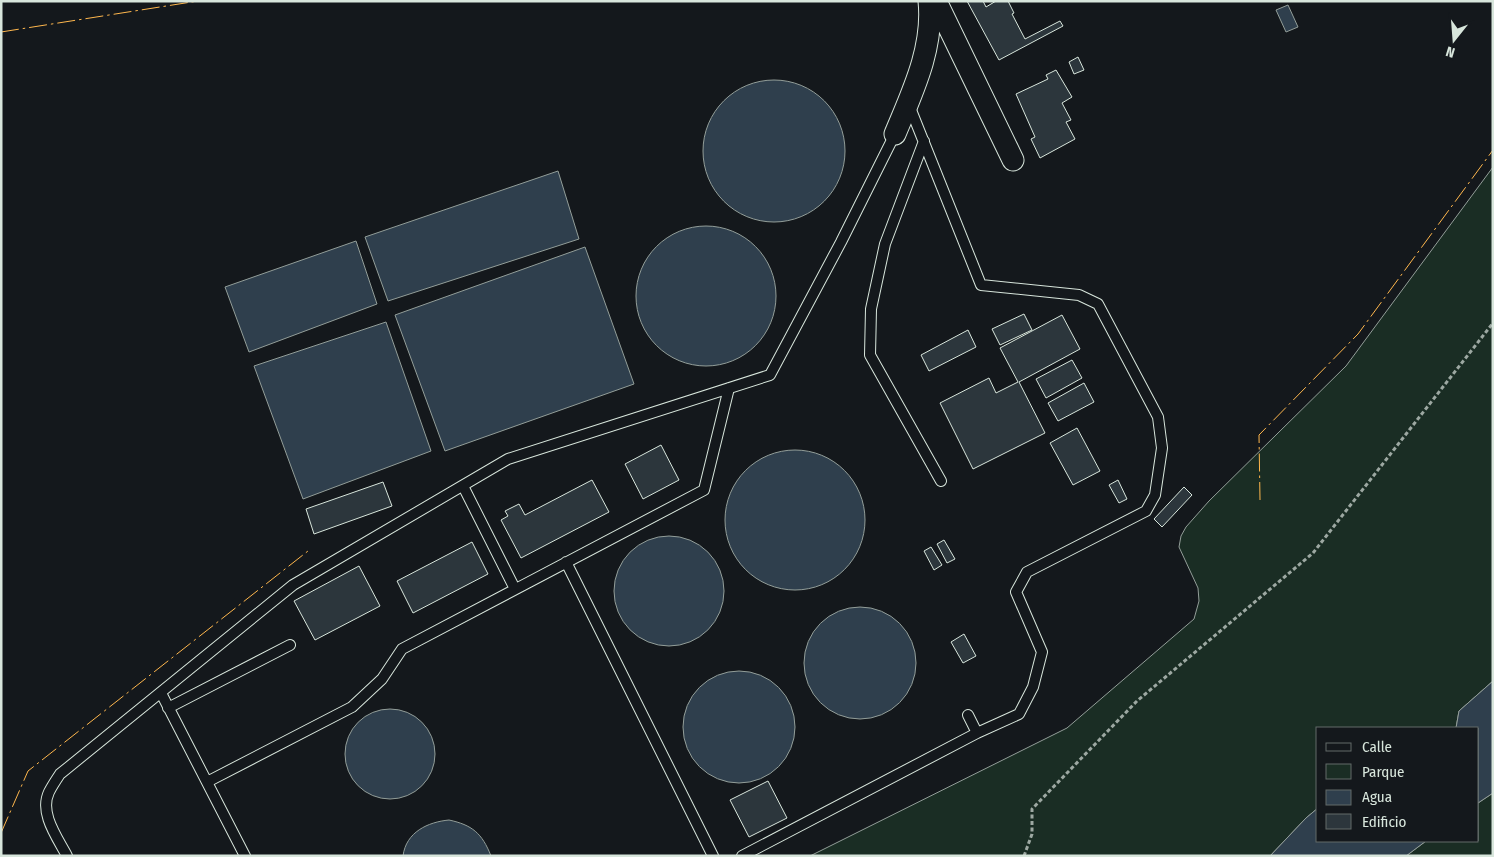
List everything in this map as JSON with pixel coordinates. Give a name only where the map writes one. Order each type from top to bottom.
[{"type":"street","points":[[895,134],[915,85],[926,47],[929,26],[929,1]]},
{"type":"street","points":[[936,1],[1013,160]]},
{"type":"lane","points":[[742,856],[977,733],[1020,714],[1033,687],[1042,652],[1016,592],[1027,572],[1146,511],[1155,495],[1162,448],[1158,417],[1098,304],[1079,295],[982,285],[908,102]]},
{"type":"lane","points":[[67,856],[50,824],[46,808],[48,793],[60,774],[293,585],[508,459],[770,375],[841,242],[895,134]]},
{"type":"lane","points":[[924,141],[885,244],[871,309],[870,355],[941,481]]},
{"type":"lane","points":[[207,782],[352,707],[382,679],[402,649],[704,490],[728,388]]},
{"type":"lane","points":[[463,486],[515,589]]},
{"type":"lane","points":[[566,562],[713,856]]},
{"type":"lane","points":[[168,708],[290,646]]},
{"type":"lane","points":[[161,692],[245,856]]},
{"type":"lane","points":[[968,715],[977,733]]},
{"type":"path","points":[[1024,856],[1032,834],[1032,809],[1137,701],[1313,553],[1493,323]]},
{"type":"green space","points":[[1493,167],[1493,681],[1459,711],[1456,727],[1316,727],[1316,810],[1270,856],[810,856],[1067,728],[1194,619],[1199,601],[1198,588],[1179,547],[1181,536],[1186,527],[1209,501],[1346,366]]},
{"type":"green space","points":[[1493,793],[1493,856],[1406,856],[1425,842],[1479,842],[1479,802]]},
{"type":"water","points":[[1288,5],[1298,27],[1286,32],[1276,10]]},
{"type":"water","points":[[774,80],[801,86],[813,92],[824,101],[833,112],[839,124],[845,151],[839,178],[833,190],[824,201],[813,210],[801,216],[774,222],[747,216],[735,210],[724,201],[715,190],[709,178],[703,151],[709,124],[715,112],[724,101],[735,92],[747,86]]},
{"type":"water","points":[[558,171],[579,239],[388,301],[365,237]]},
{"type":"water","points":[[706,226],[733,232],[745,238],[755,247],[764,257],[770,269],[776,296],[770,323],[764,335],[755,345],[745,354],[733,360],[706,366],[679,360],[667,354],[657,345],[648,335],[642,323],[636,296],[642,269],[648,257],[657,247],[667,238],[679,232]]},
{"type":"water","points":[[356,241],[377,304],[249,352],[225,287]]},
{"type":"water","points":[[585,247],[634,384],[445,451],[395,315]]},
{"type":"water","points":[[386,322],[431,451],[303,499],[254,366]]},
{"type":"water","points":[[795,450],[822,456],[834,462],[844,471],[853,481],[859,493],[865,520],[859,547],[853,559],[844,569],[834,578],[822,584],[795,590],[768,584],[756,578],[746,569],[737,559],[731,547],[725,520],[731,493],[737,481],[746,471],[756,462],[768,456]]},
{"type":"water","points":[[669,536],[690,540],[708,552],[720,570],[724,591],[720,612],[708,630],[690,642],[669,646],[648,642],[630,630],[618,612],[614,591],[618,570],[630,552],[648,540]]},
{"type":"water","points":[[860,607],[882,611],[900,623],[912,641],[916,663],[912,685],[900,703],[882,715],[860,719],[838,715],[820,703],[808,685],[804,663],[808,641],[820,623],[838,611]]},
{"type":"water","points":[[739,671],[761,675],[779,687],[791,705],[795,727],[791,749],[779,767],[761,779],[739,783],[717,779],[699,767],[687,749],[683,727],[687,705],[699,687],[717,675]]},
{"type":"water","points":[[1493,681],[1493,793],[1479,802],[1479,727],[1456,727],[1459,711]]},
{"type":"water","points":[[390,709],[399,710],[415,717],[427,729],[434,745],[434,763],[427,779],[415,791],[399,798],[390,799],[381,798],[365,791],[353,779],[346,763],[345,754],[346,745],[353,729],[365,717],[381,710]]},
{"type":"water","points":[[1316,810],[1316,842],[1425,842],[1406,856],[1270,856]]},
{"type":"water","points":[[449,820],[464,824],[475,831],[484,841],[491,856],[403,856],[408,841],[419,830],[433,823]]},
{"type":"building","points":[[967,1],[983,1],[986,7],[996,1],[1008,1],[1014,13],[1012,14],[1025,39],[1060,21],[1063,26],[999,60]]},
{"type":"building","points":[[1078,57],[1084,70],[1074,74],[1069,62]]},
{"type":"building","points":[[1056,70],[1072,97],[1062,103],[1071,120],[1066,122],[1075,139],[1040,158],[1031,139],[1035,137],[1016,94],[1048,79],[1046,75]]},
{"type":"building","points":[[1024,314],[1032,330],[1000,345],[992,329]]},
{"type":"building","points":[[1062,315],[1080,349],[1019,382],[1045,433],[973,469],[940,403],[989,378],[996,393],[1018,382],[1000,348]]},
{"type":"building","points":[[968,330],[976,347],[929,371],[921,355]]},
{"type":"building","points":[[1072,360],[1082,378],[1046,398],[1036,379]]},
{"type":"building","points":[[1084,383],[1094,402],[1058,421],[1048,403]]},
{"type":"building","points":[[1077,428],[1100,471],[1073,485],[1050,443]]},
{"type":"building","points":[[661,445],[679,480],[643,499],[625,464]]},
{"type":"building","points":[[592,480],[609,512],[521,558],[501,520],[508,516],[505,511],[519,504],[525,515]]},
{"type":"building","points":[[1118,480],[1127,499],[1119,503],[1109,485]]},
{"type":"building","points":[[383,482],[392,506],[314,534],[306,509]]},
{"type":"building","points":[[1184,487],[1192,495],[1162,527],[1154,519]]},
{"type":"building","points":[[944,540],[955,559],[947,563],[937,544]]},
{"type":"building","points":[[472,542],[488,574],[413,613],[397,581]]},
{"type":"building","points":[[931,547],[942,565],[934,570],[924,551]]},
{"type":"building","points":[[359,566],[380,606],[315,640],[294,601]]},
{"type":"building","points":[[964,634],[976,656],[963,663],[951,642]]},
{"type":"building","points":[[768,781],[787,818],[749,837],[730,800]]},
{"type":"power","points":[[1,32],[198,1]]},
{"type":"power","points":[[1260,500],[1259,435],[1358,334],[1493,150]]},
{"type":"power","points":[[1,833],[28,771],[308,551]]}]
